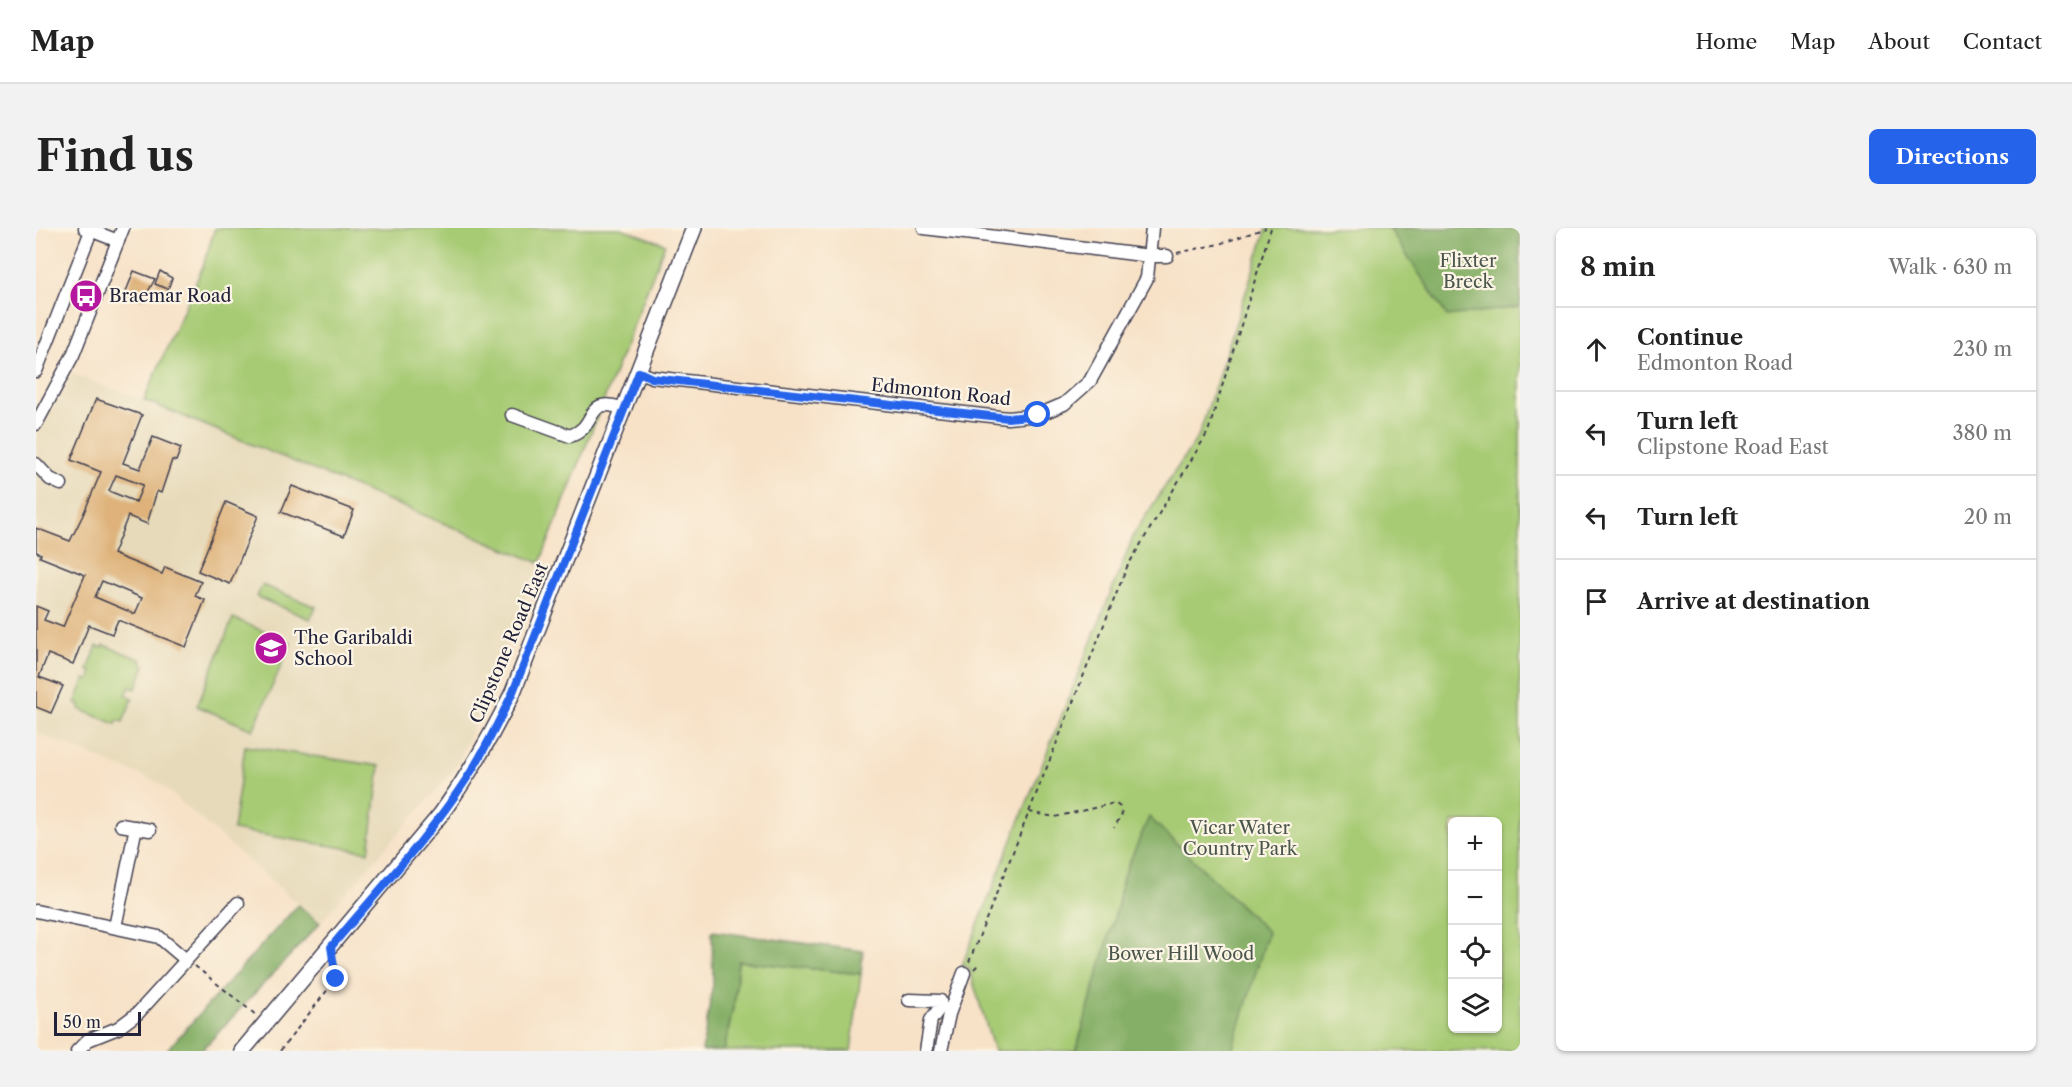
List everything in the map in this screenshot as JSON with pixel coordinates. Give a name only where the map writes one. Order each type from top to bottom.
[{"type":"main road","name":"Clipstone Road East","points":[[242,1051],[441,814],[467,778],[489,741],[513,692],[694,228]]},
{"type":"street","points":[[36,424],[74,356],[123,228]]},
{"type":"street","points":[[924,228],[1150,256],[1167,256]]},
{"type":"street","name":"Edmonton Road","points":[[639,372],[652,378],[1008,418],[1038,415],[1064,404],[1089,381],[1147,278],[1152,228]]},
{"type":"street","points":[[36,371],[87,229],[118,242]]},
{"type":"street","points":[[512,415],[570,436],[584,427],[601,405],[606,403],[624,409]]},
{"type":"street","points":[[36,464],[50,479],[61,484]]},
{"type":"street","points":[[122,825],[150,830]]},
{"type":"street","points":[[115,927],[136,827]]},
{"type":"street","points":[[77,1051],[88,1040],[118,1029],[132,1018],[238,903]]},
{"type":"street","points":[[36,911],[159,937],[185,959]]},
{"type":"street","points":[[941,1051],[949,1014],[964,973]]},
{"type":"street","points":[[909,1000],[940,1001],[941,1006],[931,1020],[926,1051]]},
{"type":"path","points":[[1167,256],[1219,244],[1266,228]]},
{"type":"path","points":[[964,973],[1127,567],[1208,432],[1270,228]]},
{"type":"path","points":[[1029,812],[1055,817],[1115,803],[1120,807],[1122,814],[1114,828]]},
{"type":"path","points":[[280,1051],[336,979],[331,947]]},
{"type":"path","points":[[185,959],[266,1024]]},
{"type":"shaded area","name":"The Garibaldi School","points":[[72,374],[144,400],[540,563],[458,765],[320,923],[158,782],[36,733],[36,437]]},
{"type":"green space","points":[[215,228],[621,228],[665,244],[540,563],[144,400],[203,266]]},
{"type":"green space","name":"Vicar Water Country Park","points":[[1267,228],[1520,228],[1520,1051],[994,1051],[969,968],[962,965],[1135,532],[1199,435]]},
{"type":"green space","name":"Flixter Breck","points":[[1389,228],[1520,228],[1520,307],[1447,316]]},
{"type":"green space","points":[[262,585],[316,607],[310,619],[257,597]]},
{"type":"green space","points":[[233,618],[291,643],[253,730],[197,706]]},
{"type":"green space","points":[[104,645],[142,660],[141,663],[145,665],[136,689],[130,687],[126,695],[133,698],[123,722],[118,720],[116,724],[79,709],[80,705],[75,703],[85,679],[89,681],[92,672],[88,670],[97,646],[102,648]]},
{"type":"green space","points":[[245,746],[380,766],[369,852],[233,830]]},
{"type":"green space","name":"Bower Hill Wood","points":[[1149,817],[1268,932],[1232,1051],[1076,1051],[1118,904],[1123,877]]},
{"type":"green space","points":[[298,905],[320,923],[201,1051],[166,1051]]},
{"type":"green space","points":[[712,931],[863,951],[861,974],[738,961],[735,998],[724,1051],[702,1051],[713,984]]},
{"type":"green space","points":[[738,961],[861,974],[851,1051],[724,1051],[735,998]]},
{"type":"building","points":[[134,271],[155,279],[144,299],[125,294]]},
{"type":"building","points":[[160,271],[172,278],[168,289],[155,284]]},
{"type":"building","points":[[96,399],[142,415],[123,463],[140,469],[153,437],[181,448],[176,461],[172,460],[161,493],[157,491],[147,524],[128,516],[113,554],[162,574],[165,567],[201,582],[195,596],[205,600],[186,647],[118,620],[112,634],[89,625],[73,664],[48,654],[39,677],[63,686],[51,713],[36,707],[36,606],[48,611],[44,620],[63,627],[85,575],[40,557],[41,554],[36,552],[36,528],[70,541],[101,472],[71,460]],"holes":[[[116,475],[143,485],[136,502],[109,491]],[[102,581],[142,598],[135,614],[95,597]]]},
{"type":"building","points":[[292,486],[354,510],[344,536],[281,512]]},
{"type":"building","points":[[226,502],[258,516],[230,584],[198,571]]},
{"type":"place","name":"Braemar Road","points":[[86,296]]},
{"type":"place","name":"The Garibaldi School","points":[[271,648]]},
{"type":"route","points":[[336,979],[331,947],[441,814],[467,778],[489,741],[513,692],[639,372],[652,378],[1008,418],[1038,415]]}]
